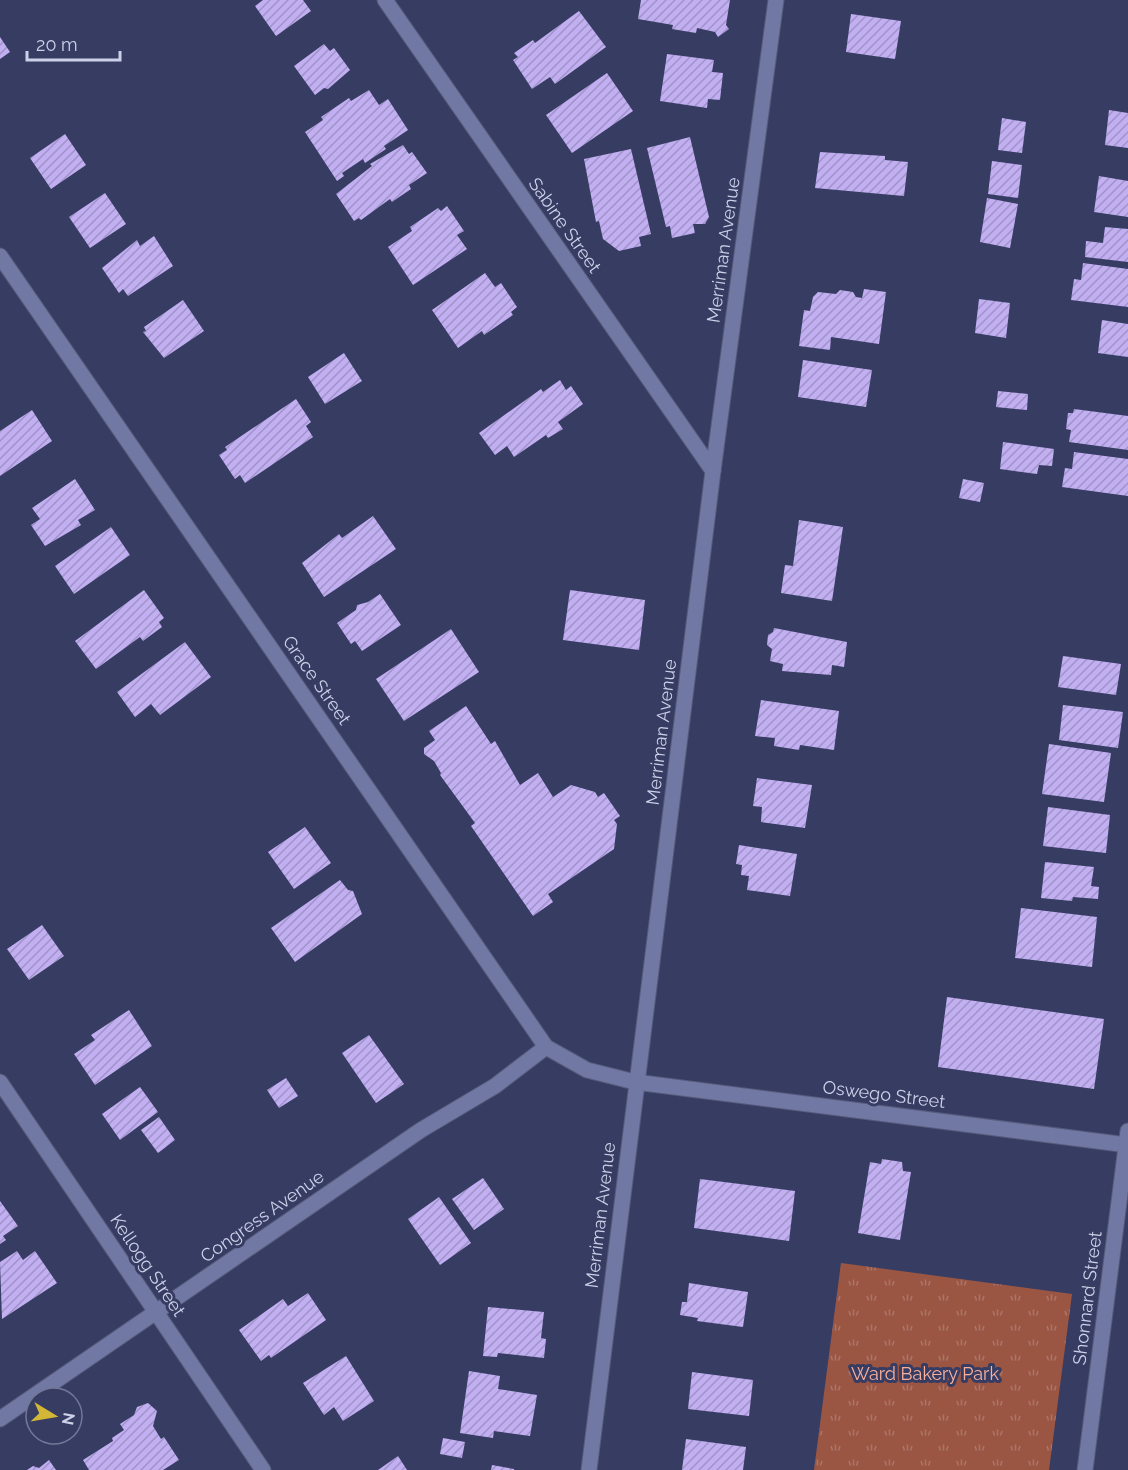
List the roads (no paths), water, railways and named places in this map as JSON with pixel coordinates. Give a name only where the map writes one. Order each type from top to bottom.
[{"type":"street","name":"Sabine Street","points":[[386,0],[713,471]]},
{"type":"street","name":"Merriman Avenue","points":[[589,1470],[635,1082],[713,471],[777,0]]},
{"type":"street","name":"Grace Street","points":[[0,256],[546,1047],[586,1070],[635,1082]]},
{"type":"street","name":"Congress Avenue","points":[[0,1419],[421,1130],[495,1086],[546,1047]]},
{"type":"street","name":"Kellogg Street","points":[[0,1082],[263,1470]]},
{"type":"street","name":"Oswego Street","points":[[635,1082],[1127,1140]]},
{"type":"street","name":"Shonnard Street","points":[[1085,1470],[1127,1140]]},
{"type":"park label","name":"Ward Bakery Park","points":[[925,1373]]}]
